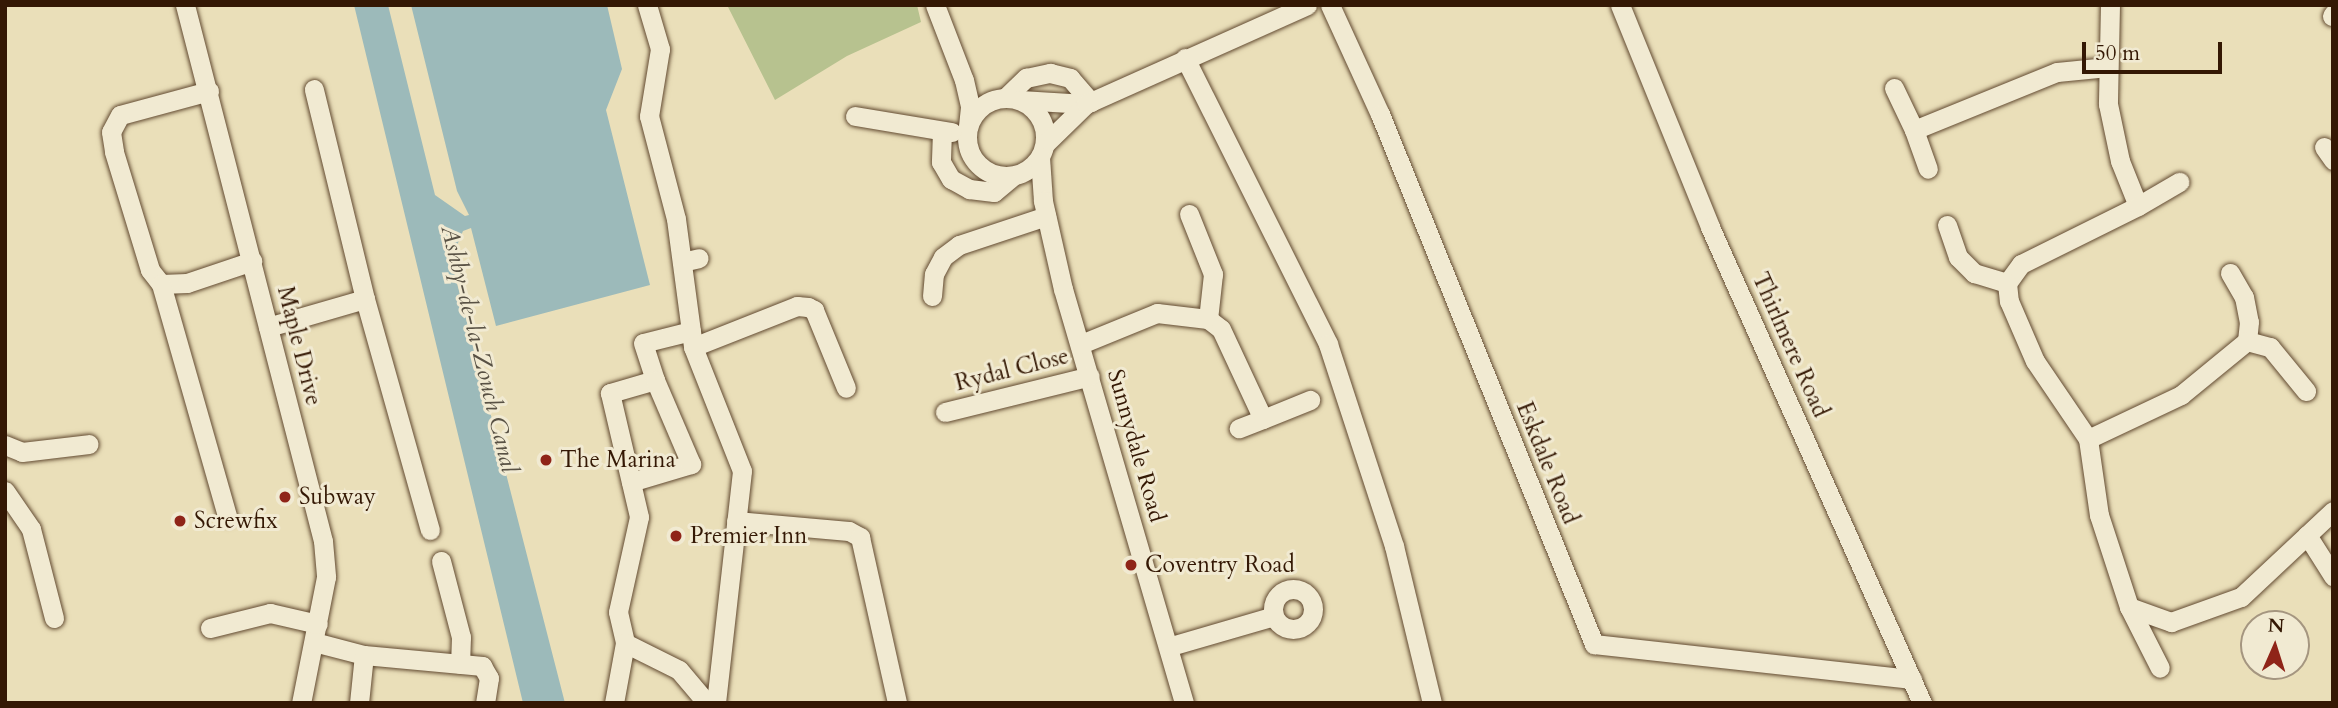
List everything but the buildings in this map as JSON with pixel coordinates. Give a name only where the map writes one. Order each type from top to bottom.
[{"type":"street","name":"Maple Drive","points":[[185,5],[323,541],[326,577],[301,703]]},
{"type":"street","points":[[646,5],[660,49],[649,116],[683,217],[690,260],[692,339],[742,471],[716,703]]},
{"type":"street","points":[[942,131],[941,162],[951,179],[969,189],[994,192],[1043,151],[1089,103],[1307,5]]},
{"type":"street","name":"Eskdale Road","points":[[1330,5],[1380,114],[1594,644],[1912,679]]},
{"type":"street","name":"Thirlmere Road","points":[[1620,5],[1710,227],[1922,703]]},
{"type":"street","points":[[2110,5],[2108,104],[2120,161],[2138,206]]},
{"type":"street","points":[[941,7],[970,107],[968,130],[975,161],[999,176],[1017,174]]},
{"type":"street","points":[[1185,58],[1328,344],[1394,546],[1432,703]]},
{"type":"street","points":[[1914,130],[2057,72],[2108,67]]},
{"type":"street","points":[[855,116],[942,131],[968,130],[1005,100],[1026,78],[1050,73],[1070,78],[1089,103]]},
{"type":"street","points":[[964,80],[1042,120],[1043,151]]},
{"type":"street","points":[[1894,88],[1914,130],[1928,169]]},
{"type":"street","points":[[314,89],[365,299],[430,530]]},
{"type":"street","points":[[209,91],[120,115],[111,132],[150,270],[161,284],[227,516]]},
{"type":"street","points":[[1005,100],[1089,103]]},
{"type":"street","name":"Sunnydale Road","points":[[1043,151],[1044,209],[1090,376],[1171,646],[1184,703]]},
{"type":"street","name":"Sunnydale Road","points":[[1017,174],[1044,209]]},
{"type":"street","points":[[2160,668],[2129,607],[2099,514],[2088,439],[2035,361],[2009,301],[2007,283],[2021,264],[2138,206],[2179,182]]},
{"type":"street","points":[[932,296],[938,265],[959,245],[1044,209]]},
{"type":"street","points":[[1189,214],[1213,274],[1208,319]]},
{"type":"street","points":[[1947,225],[1958,257],[1974,273],[2007,283]]},
{"type":"street","points":[[161,284],[187,283],[252,261]]},
{"type":"street","points":[[2088,439],[2181,395],[2247,341],[2249,322],[2244,297],[2230,273]]},
{"type":"street","points":[[268,327],[365,299]]},
{"type":"street","points":[[631,482],[691,464],[655,380],[643,343],[692,339],[797,306],[808,307],[814,310],[846,388]]},
{"type":"street","points":[[1081,344],[1157,313],[1208,319],[1222,329],[1263,419]]},
{"type":"street","points":[[2247,341],[2270,347],[2306,391]]},
{"type":"street","name":"Rydal Close","points":[[945,411],[1090,376]]},
{"type":"street","points":[[614,703],[616,673],[625,643],[618,612],[639,517],[610,393],[655,380]]},
{"type":"street","points":[[1239,428],[1310,400]]},
{"type":"street","points":[[5,445],[22,452],[89,444]]},
{"type":"street","points":[[5,491],[31,529],[54,618]]},
{"type":"street","points":[[2129,607],[2171,622],[2241,597],[2333,512]]},
{"type":"street","points":[[736,521],[849,531],[860,537],[897,703]]},
{"type":"street","points":[[2307,535],[2333,576]]},
{"type":"street","points":[[441,561],[461,637],[460,664]]},
{"type":"street","points":[[210,628],[270,613],[364,655],[482,666],[489,678],[485,703]]},
{"type":"street","points":[[1171,646],[1274,616]]},
{"type":"street","points":[[625,643],[679,670],[707,703]]},
{"type":"street","points":[[359,703],[364,655]]},
{"type":"green space","points":[[727,5],[917,5],[921,22],[847,56],[775,100]]},
{"type":"water","points":[[354,5],[388,5],[435,195],[465,216],[469,215],[457,191],[411,5],[607,5],[622,69],[606,110],[650,285],[496,326],[471,228],[463,231],[451,260],[565,703],[523,703]]},
{"type":"place","name":"The Marina","points":[[546,460]]},
{"type":"place","name":"Subway","points":[[285,497]]},
{"type":"place","name":"Screwfix","points":[[180,521]]},
{"type":"place","name":"Premier Inn","points":[[676,536]]},
{"type":"place","name":"Coventry Road","points":[[1131,565]]},
{"type":"water label","name":"Ashby-de-la-Zouch Canal","points":[[479,349]]}]
